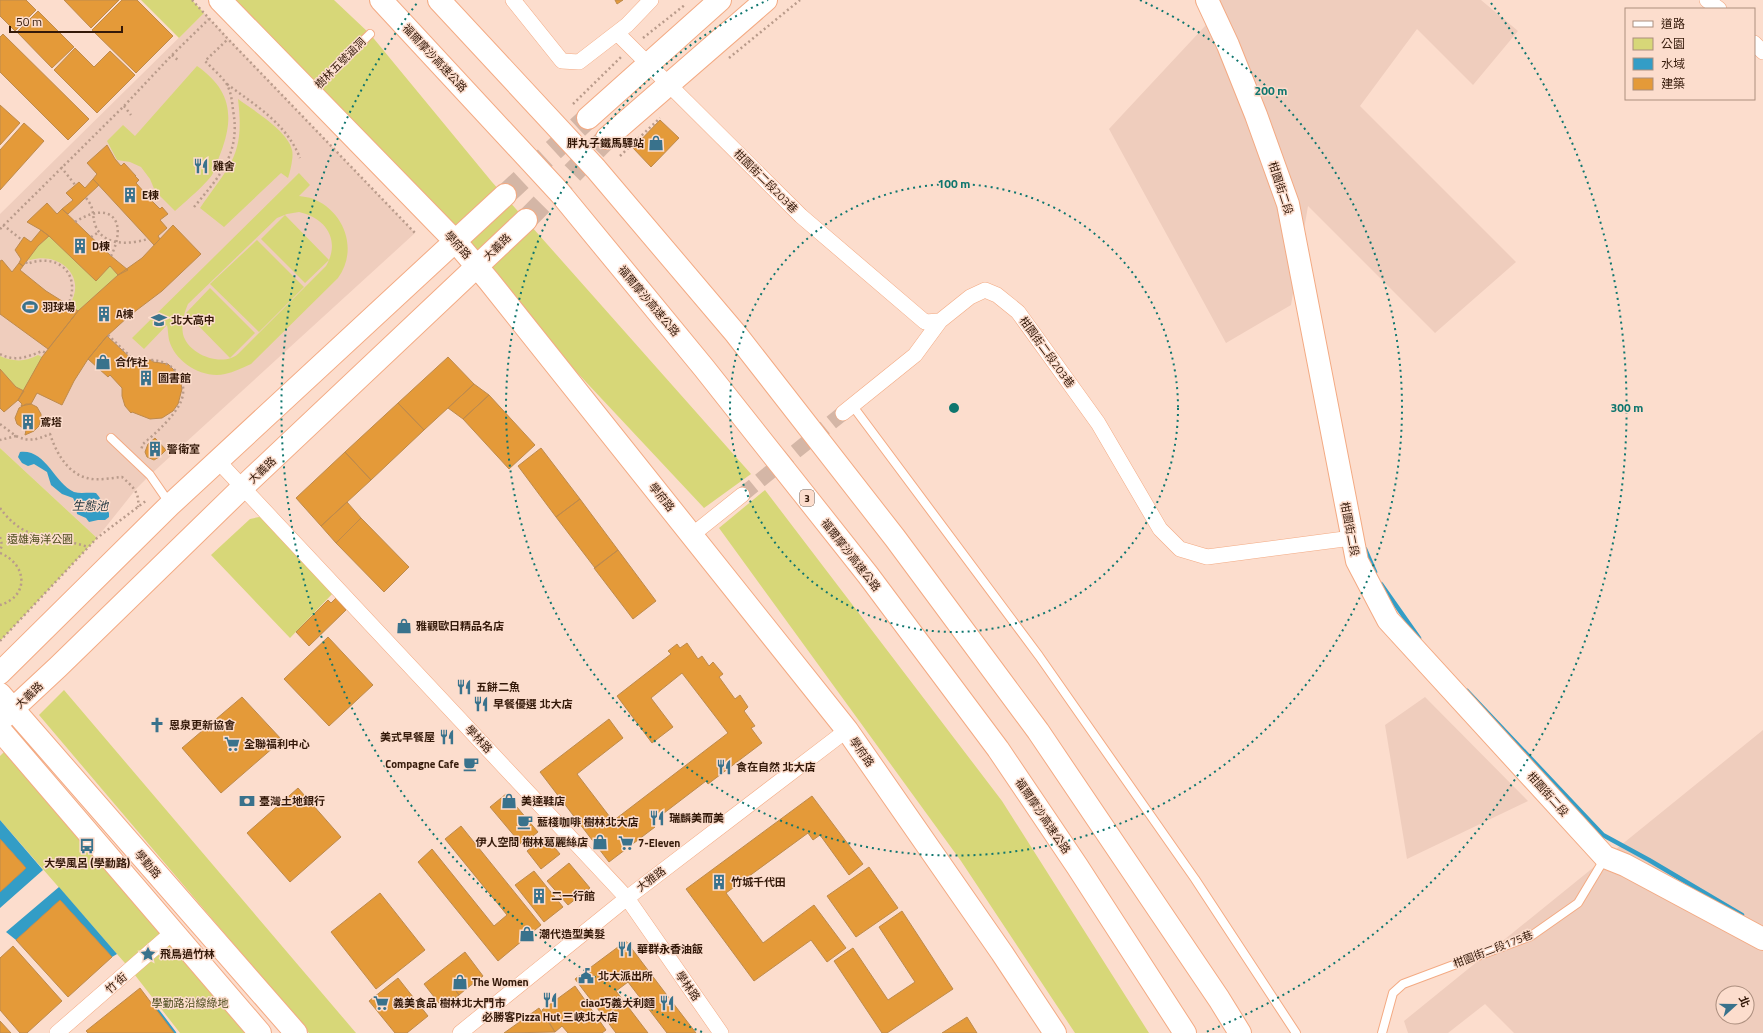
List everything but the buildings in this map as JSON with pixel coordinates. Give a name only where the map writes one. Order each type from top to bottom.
[{"type":"main road","name":"學府路","points":[[220,0],[456,242],[477,267],[847,730],[1002,953],[1055,1033]]},
{"type":"main road","name":"福爾摩沙高速公路","points":[[380,0],[560,193],[704,368],[868,575],[1002,756],[1078,866],[1185,1033]]},
{"type":"main road","points":[[440,0],[596,169],[736,334],[890,532],[1038,730],[1219,999],[1240,1033]]},
{"type":"main road","points":[[588,118],[720,0]]},
{"type":"main road","points":[[607,138],[675,90],[766,0]]},
{"type":"main road","name":"柑園街二段","points":[[1207,0],[1228,45],[1256,115],[1288,204],[1357,562],[1388,620],[1605,857],[1624,865],[1763,939]]},
{"type":"main road","points":[[0,673],[170,505],[456,242],[505,195]]},
{"type":"main road","name":"大義路","points":[[5,708],[243,487],[526,220]]},
{"type":"main road","name":"學勤路","points":[[5,708],[296,1033]]},
{"type":"main road","points":[[0,730],[260,1033]]},
{"type":"street","points":[[513,0],[562,61],[579,62],[617,34],[651,0]]},
{"type":"street","points":[[1707,0],[1718,8]]},
{"type":"street","name":"柑園街二段203巷","points":[[617,34],[801,216],[925,322],[940,321],[970,297],[985,290],[997,295],[1018,312],[1098,423],[1160,529],[1180,549],[1207,557],[1352,538]]},
{"type":"street","points":[[1755,44],[1763,52]]},
{"type":"street","points":[[847,409],[915,355],[940,321]]},
{"type":"street","name":"學林路","points":[[218,461],[627,898],[721,1033]]},
{"type":"street","points":[[692,535],[742,495]]},
{"type":"street","name":"大雅路","points":[[460,1033],[627,898],[847,730]]},
{"type":"street","name":"竹 街","points":[[57,1033],[173,932]]},
{"type":"lane","name":"樹林五號涵洞","points":[[310,92],[370,34]]},
{"type":"lane","points":[[847,409],[1040,656],[1195,879],[1296,1033]]},
{"type":"lane","points":[[111,438],[150,475],[170,505]]},
{"type":"lane","name":"柑園街二段175巷","points":[[1382,1033],[1393,994],[1403,984],[1531,936],[1578,903],[1605,857]]},
{"type":"path","points":[[192,0],[228,40],[415,233]]},
{"type":"path","points":[[723,63],[800,0]]},
{"type":"path","points":[[0,229],[209,19]]},
{"type":"path","points":[[228,40],[205,61],[226,84],[273,119],[288,134],[300,158]]},
{"type":"path","points":[[172,55],[179,61]]},
{"type":"path","points":[[194,207],[217,178],[230,158],[236,136],[235,117],[231,96],[226,84]]},
{"type":"path","points":[[620,156],[675,90]]},
{"type":"path","points":[[124,106],[131,115]]},
{"type":"path","points":[[61,167],[76,186]]},
{"type":"path","points":[[86,198],[93,206],[96,227],[105,238],[117,242],[135,242],[148,239]]},
{"type":"path","points":[[75,222],[89,214],[94,213],[107,214],[115,219],[119,226],[117,242],[110,256]]},
{"type":"path","points":[[3,225],[22,240]]},
{"type":"path","points":[[91,237],[99,232]]},
{"type":"path","points":[[26,262],[27,264],[40,260],[54,261],[67,271],[72,282],[72,290],[68,305]]},
{"type":"path","points":[[108,334],[137,363],[145,359],[153,359],[166,363],[174,369],[182,380],[183,394],[178,407],[143,444],[141,448],[142,453]]},
{"type":"path","points":[[0,354],[10,358],[18,358],[28,357],[42,351],[46,353]]},
{"type":"path","points":[[0,424],[16,436],[26,440],[41,438],[50,434],[53,443],[65,464],[76,473],[87,478],[122,476],[136,489],[139,498],[138,507]]},
{"type":"path","points":[[0,440],[16,436]]},
{"type":"path","points":[[0,508],[17,526],[33,536],[88,547]]},
{"type":"path","points":[[0,537],[2,545],[0,552],[17,564],[21,574],[21,585],[17,594],[10,601],[0,605]]},
{"type":"shaded area","points":[[1198,0],[1481,0],[1518,31],[1473,85],[1417,29],[1360,106],[1516,262],[1435,333],[1308,206],[1291,305],[1226,343],[1109,129],[1206,25]]},
{"type":"shaded area","name":"北大高中","points":[[204,13],[415,233],[150,475],[136,489],[97,538],[0,448],[0,214]]},
{"type":"shaded area","points":[[1425,697],[1528,801],[1407,859],[1385,725]]},
{"type":"shaded area","points":[[1763,730],[1763,1033],[1514,1033],[1485,1004],[1448,1033],[1408,1033],[1404,1021]]},
{"type":"green space","points":[[141,0],[192,0],[204,13],[179,38]]},
{"type":"green space","points":[[220,0],[334,0],[370,34],[492,182],[751,474],[704,508],[467,255]]},
{"type":"green space","points":[[197,66],[217,84],[223,94],[227,104],[228,126],[212,175],[175,211],[155,191],[150,179],[141,167],[130,162],[117,160],[107,141],[123,125],[135,136]]},
{"type":"green space","points":[[238,99],[277,128],[289,143],[292,150],[292,160],[288,178],[281,173],[224,227],[200,208],[227,169],[237,147],[240,118]]},
{"type":"green space","points":[[299,173],[310,185],[299,196],[311,198],[322,204],[332,211],[340,221],[345,232],[347,255],[344,267],[338,278],[251,364],[225,374],[207,374],[199,371],[183,362],[172,348],[169,340],[167,325],[144,349],[132,338]],"holes":[[[299,212],[317,219],[323,225],[331,239],[332,247],[326,266],[234,357],[224,359],[209,358],[195,351],[186,340],[182,330],[183,319],[188,304],[277,218],[287,214]]]},
{"type":"green space","points":[[285,215],[329,260],[305,283],[261,239]]},
{"type":"green space","points":[[49,236],[96,280],[110,266],[118,275],[78,311],[69,306],[74,295],[75,285],[73,276],[68,269],[61,263],[51,259],[28,259],[38,246]]},
{"type":"green space","points":[[257,240],[304,287],[259,332],[210,284]]},
{"type":"green space","points":[[210,288],[255,333],[230,358],[186,313]]},
{"type":"green space","points":[[38,355],[42,357],[24,391],[16,387],[0,369],[0,356],[10,359],[24,360]]},
{"type":"green space","name":"遠雄海洋公園","points":[[0,448],[97,538],[0,641]]},
{"type":"green space","points":[[765,490],[1002,801],[1149,1033],[1075,1033],[961,861],[719,528]]},
{"type":"green space","points":[[259,517],[262,518],[335,591],[290,638],[211,555],[250,519]]},
{"type":"green space","points":[[64,690],[356,1033],[309,1033],[39,715]]},
{"type":"green space","name":"學勤路沿線綠地","points":[[4,752],[251,1033],[180,1033],[131,970],[0,820],[0,756]]},
{"type":"water","name":"生態池","points":[[20,452],[29,452],[37,456],[67,488],[74,492],[96,493],[109,513],[109,517],[105,520],[89,522],[86,518],[77,514],[76,504],[73,498],[62,494],[51,485],[47,472],[34,464],[28,466],[22,463],[18,457]]},
{"type":"water","points":[[0,820],[43,870],[0,908],[0,892],[26,868],[0,839]]},
{"type":"water","points":[[59,887],[117,954],[112,957],[60,900],[16,940],[6,932]]},
{"type":"waterway","points":[[1365,549],[1375,572]]},
{"type":"waterway","points":[[1381,584],[1419,638]]},
{"type":"waterway","points":[[1467,691],[1603,835],[1649,860],[1742,915]]},
{"type":"waterway","points":[[158,1012],[174,1033]]},
{"type":"tunnel","points":[[505,195],[588,118]]},
{"type":"tunnel","points":[[526,220],[607,138]]},
{"type":"tunnel","points":[[742,495],[843,413]]},
{"type":"place","name":"胖丸子鐵馬驛站","points":[[656,143]]},
{"type":"place","name":"雞舍","points":[[201,166]]},
{"type":"place","name":"E棟","points":[[130,195]]},
{"type":"place","name":"D棟","points":[[80,246]]},
{"type":"place","name":"羽球場","points":[[30,307]]},
{"type":"place","name":"A棟","points":[[104,314]]},
{"type":"place","name":"北大高中","points":[[159,320]]},
{"type":"place","name":"合作社","points":[[103,362]]},
{"type":"place","name":"圖書館","points":[[146,378]]},
{"type":"place","name":"鳶塔","points":[[28,422]]},
{"type":"place","name":"警衛室","points":[[155,449]]},
{"type":"place","name":"雅觀歐日精品名店","points":[[404,626]]},
{"type":"place","name":"五餅二魚","points":[[464,687]]},
{"type":"place","name":"早餐優選 北大店","points":[[481,704]]},
{"type":"place","name":"恩泉更新協會","points":[[157,725]]},
{"type":"place","name":"美式早餐屋","points":[[447,737]]},
{"type":"place","name":"全聯福利中心","points":[[232,744]]},
{"type":"place","name":"Compagne Cafe","points":[[471,764]]},
{"type":"place","name":"食在自然 北大店","points":[[724,767]]},
{"type":"place","name":"臺灣土地銀行","points":[[247,801]]},
{"type":"place","name":"美達鞋店","points":[[509,801]]},
{"type":"place","name":"瑞麟美而美","points":[[657,818]]},
{"type":"place","name":"藍棧咖啡 樹林北大店","points":[[525,822]]},
{"type":"place","name":"伊人空間 樹林葛麗絲店","points":[[600,842]]},
{"type":"place","name":"7-Eleven","points":[[626,843]]},
{"type":"place","name":"大學風呂 (學勤路)","points":[[87,846]]},
{"type":"place","name":"竹城千代田","points":[[719,882]]},
{"type":"place","name":"二一行館","points":[[539,896]]},
{"type":"place","name":"潮代造型美髮","points":[[527,934]]},
{"type":"place","name":"華群永香油飯","points":[[625,949]]},
{"type":"place","name":"飛鳥過竹林","points":[[148,954]]},
{"type":"place","name":"北大派出所","points":[[586,976]]},
{"type":"place","name":"The Women","points":[[460,982]]},
{"type":"place","name":"必勝客Pizza Hut 三峽北大店","points":[[550,1000]]},
{"type":"place","name":"義美食品 樹林北大門市","points":[[381,1003]]},
{"type":"place","name":"ciao巧義大利麵","points":[[667,1003]]}]
